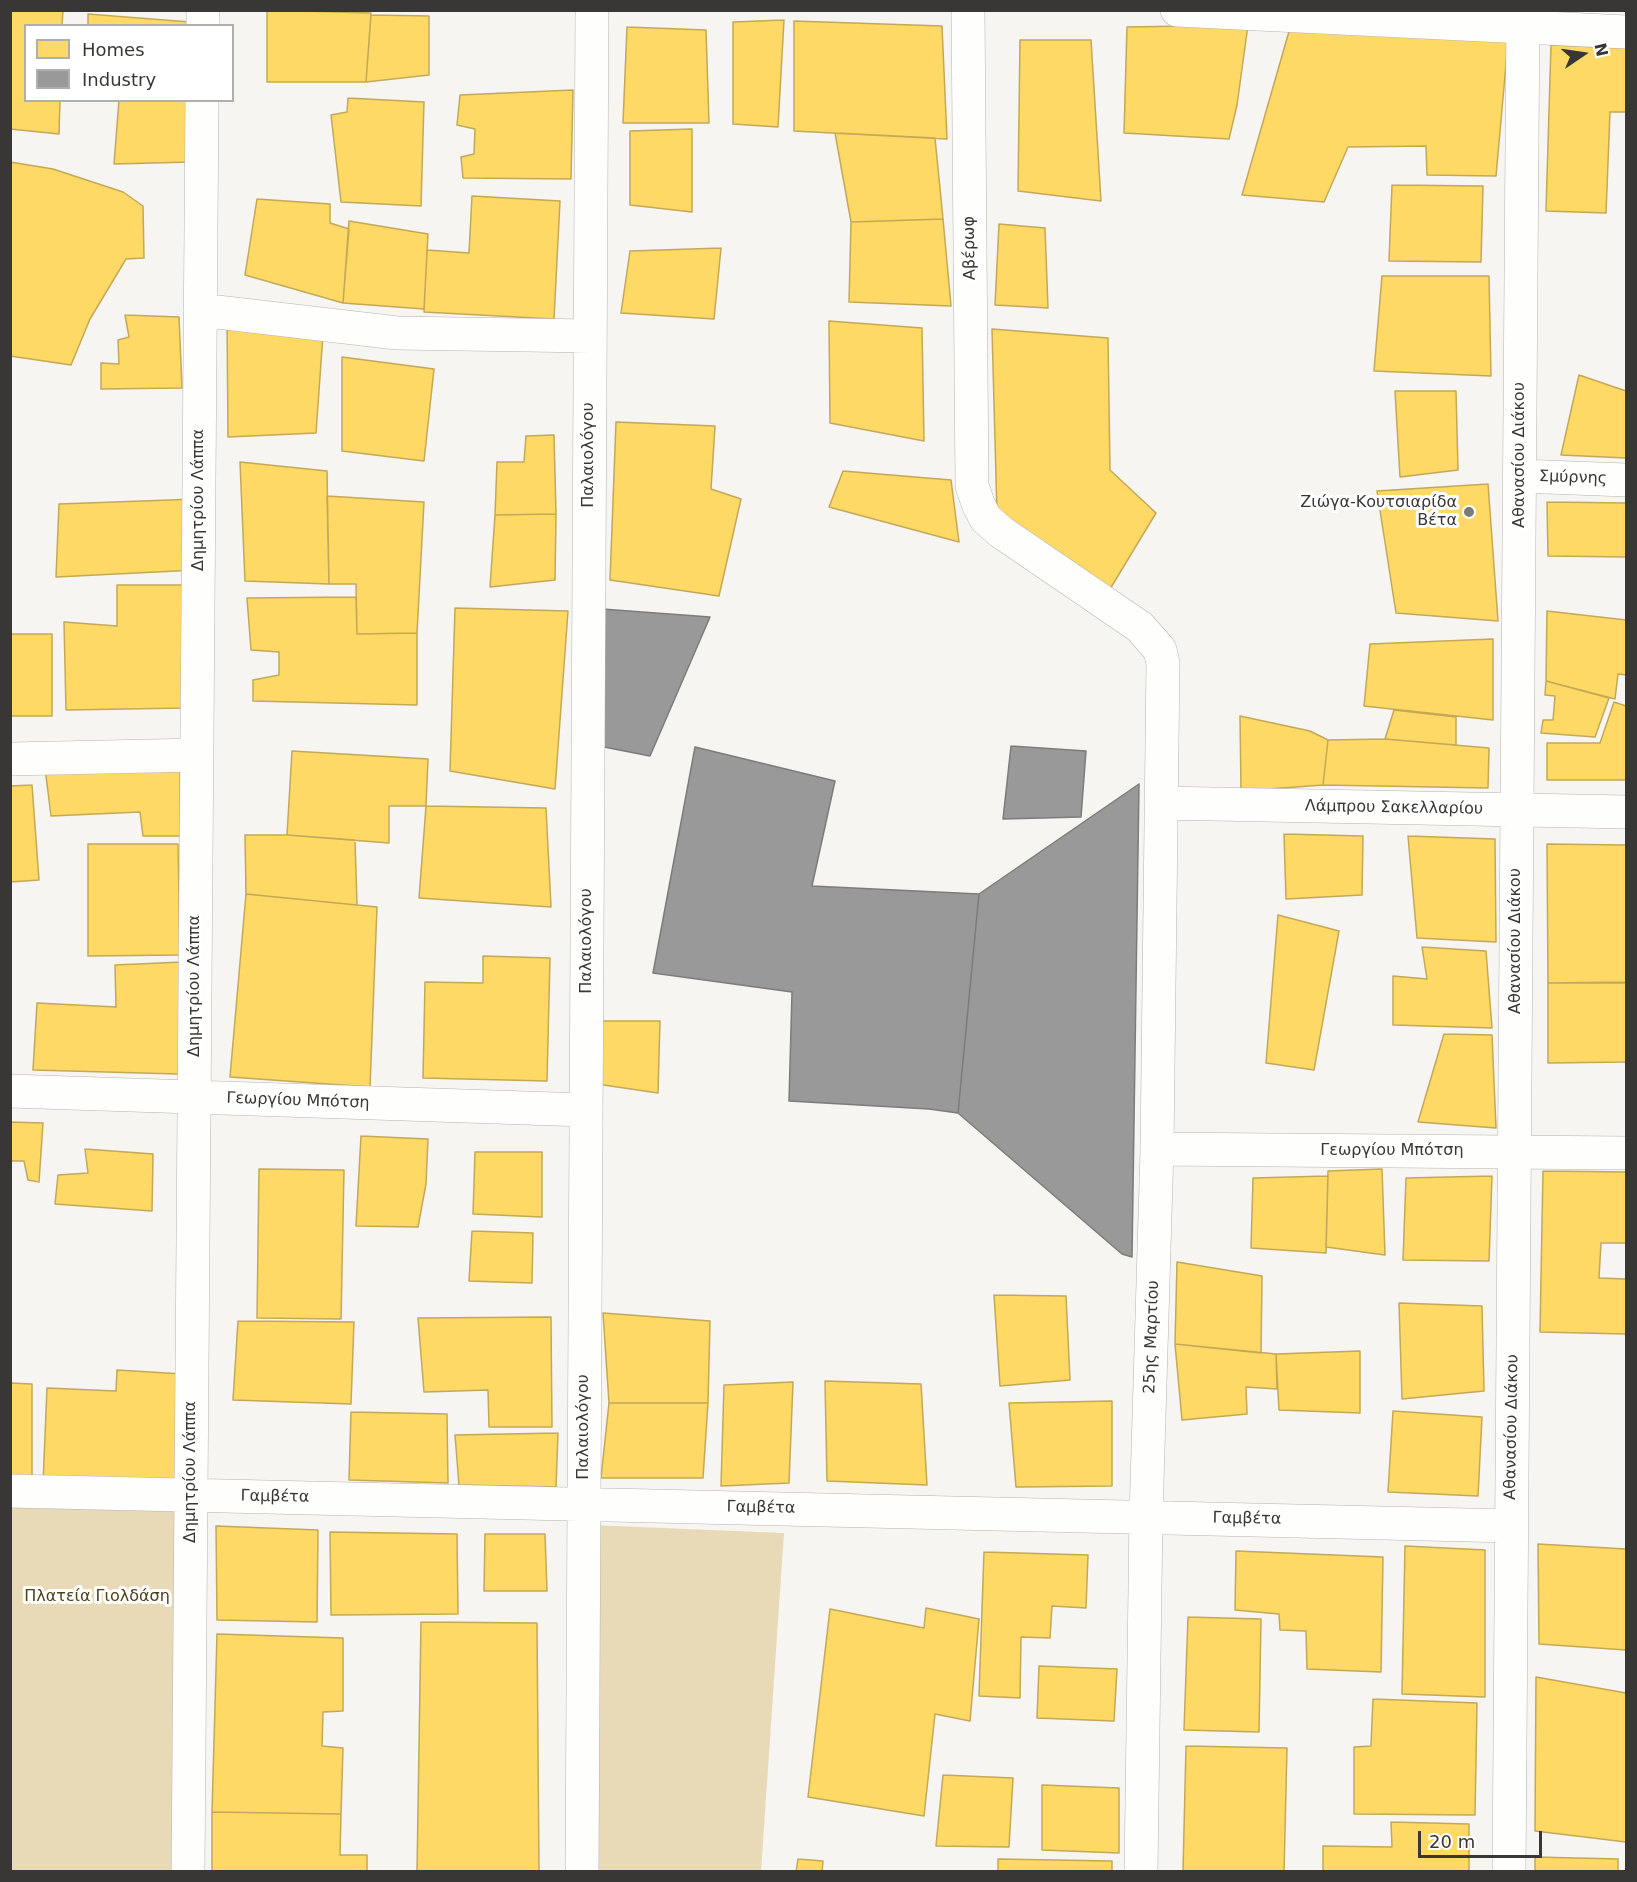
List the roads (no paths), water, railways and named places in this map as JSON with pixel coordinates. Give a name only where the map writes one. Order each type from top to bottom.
[{"type":"street","name":"Παλαιολόγου","points":[[582,1872],[592,10]]},
{"type":"street","name":"Αβέρωφ","points":[[968,10],[972,486]]},
{"type":"street","points":[[1177,10],[1523,19],[1626,32]]},
{"type":"street","name":"Αθανασίου Διάκου","points":[[1509,1872],[1523,19]]},
{"type":"street","name":"Δημητρίου Λάππα","points":[[188,1872],[202,102]]},
{"type":"street","points":[[200,310],[397,333],[590,336]]},
{"type":"street","name":"Σμύρνης","points":[[1520,476],[1626,480]]},
{"type":"street","name":"25ης Μαρτίου","points":[[972,486],[986,519],[1000,532],[1140,627],[1160,650],[1164,663],[1157,1149],[1146,1517],[1141,1872]]},
{"type":"street","points":[[10,759],[197,755]]},
{"type":"street","name":"Λάμπρου Σακελλαρίου","points":[[1161,803],[1626,812]]},
{"type":"street","name":"Γεωργίου Μπότση","points":[[10,1091],[586,1110]]},
{"type":"street","name":"Γεωργίου Μπότση","points":[[1157,1149],[1626,1153]]},
{"type":"street","name":"Γαμβέτα","points":[[10,1491],[1511,1526]]},
{"type":"place","name":"Ζιώγα-Κουτσιαρίδα Βέτα","points":[[1469,512]]},
{"type":"park label","name":"Πλατεία Γιολδάση","points":[[97,1597]]}]
